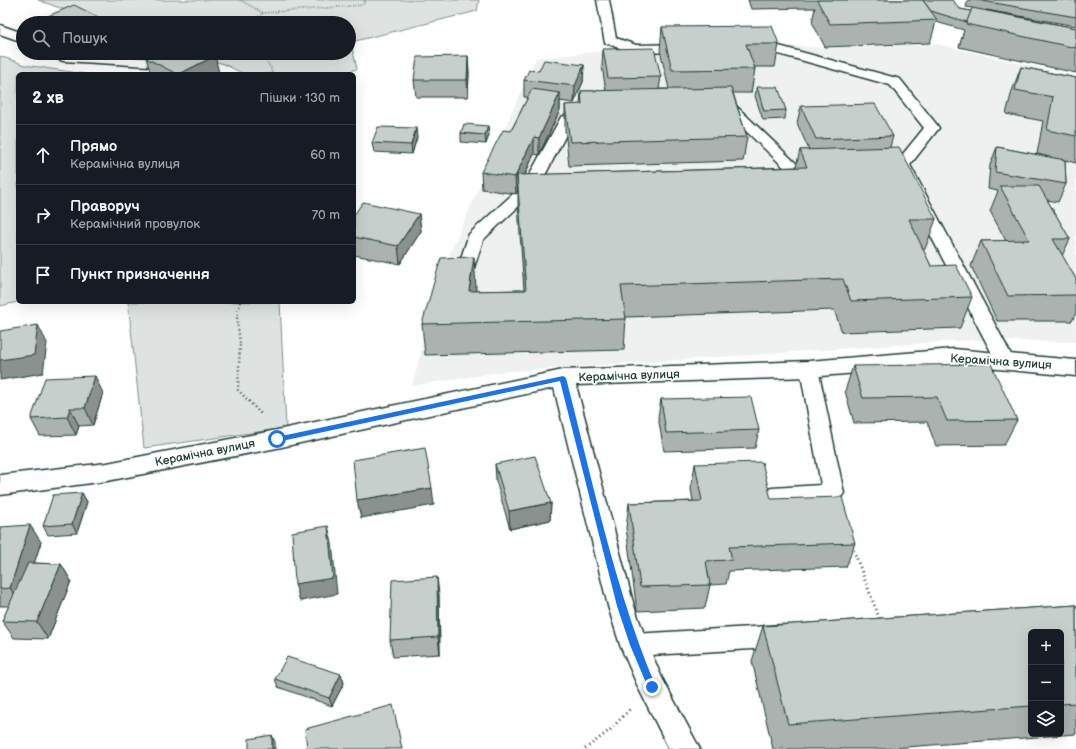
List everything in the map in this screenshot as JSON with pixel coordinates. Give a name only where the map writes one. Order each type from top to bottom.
[{"type":"street","name":"Керамічна вулиця","points":[[0,485],[107,472],[277,439],[563,378],[809,369],[954,357],[1076,368]]},
{"type":"street","points":[[563,378],[621,606],[634,645],[652,687],[685,749]]},
{"type":"lane","points":[[603,0],[610,40],[635,49],[698,48]]},
{"type":"lane","points":[[0,29],[16,35]]},
{"type":"lane","points":[[737,47],[768,47],[895,82],[932,128],[895,166],[1006,362]]},
{"type":"lane","points":[[115,60],[149,62]]},
{"type":"lane","points":[[704,107],[728,106],[803,171],[772,172]]},
{"type":"lane","points":[[465,273],[475,238],[532,185],[566,120],[596,110],[604,110]]},
{"type":"lane","points":[[532,185],[555,184]]},
{"type":"lane","points":[[772,496],[833,493],[809,369]]},
{"type":"lane","points":[[634,645],[806,635]]},
{"type":"path","points":[[240,0],[263,13]]},
{"type":"path","points":[[259,16],[263,13],[362,5],[366,0]]},
{"type":"path","points":[[266,60],[272,72]]},
{"type":"path","points":[[240,304],[238,319],[240,343],[238,390],[259,411],[277,439]]},
{"type":"path","points":[[852,543],[882,623]]},
{"type":"path","points":[[585,749],[610,730],[652,687]]},
{"type":"shaded area","points":[[38,0],[479,0],[477,11],[356,41],[356,16],[82,16]]},
{"type":"shaded area","points":[[936,44],[1076,76],[1076,342],[971,340],[500,372],[412,386],[446,262],[536,58],[646,47],[779,45],[825,48]]},
{"type":"shaded area","points":[[0,56],[25,65],[72,72],[16,72],[16,302],[0,306]]},
{"type":"shaded area","points":[[210,60],[355,60],[357,69],[347,72],[240,72],[224,64]]},
{"type":"shaded area","points":[[128,304],[280,304],[286,428],[144,448]]},
{"type":"building","points":[[817,0],[923,0],[937,20],[830,24]]},
{"type":"building","points":[[923,0],[952,0],[960,9],[971,11],[967,22],[931,11]]},
{"type":"building","points":[[977,0],[1076,0],[1076,17]]},
{"type":"building","points":[[74,5],[96,16],[48,16]]},
{"type":"building","points":[[972,8],[1076,28],[1076,48],[966,24]]},
{"type":"building","points":[[772,26],[779,44],[746,44],[755,69],[672,70],[662,27]]},
{"type":"building","points":[[654,48],[661,77],[608,78],[603,49]]},
{"type":"building","points":[[468,56],[467,80],[414,80],[417,57]]},
{"type":"building","points":[[150,60],[207,60],[183,72],[173,72]]},
{"type":"building","points":[[544,60],[584,65],[575,86],[524,80],[529,70],[539,71]]},
{"type":"building","points":[[1021,67],[1076,78],[1076,136],[1047,130],[1053,97],[1015,90]]},
{"type":"building","points":[[757,87],[778,87],[786,110],[764,111]]},
{"type":"building","points":[[731,88],[747,137],[570,142],[565,105],[582,104],[581,91]]},
{"type":"building","points":[[532,89],[560,93],[539,138],[534,137],[515,177],[481,172],[503,130],[511,131]]},
{"type":"building","points":[[875,104],[893,136],[816,139],[801,106]]},
{"type":"building","points":[[464,124],[488,126],[485,135],[461,133]]},
{"type":"building","points":[[378,127],[416,128],[411,145],[372,143]]},
{"type":"building","points":[[899,147],[936,219],[909,219],[931,266],[956,265],[972,297],[851,301],[843,279],[621,286],[626,319],[422,324],[441,258],[474,257],[469,291],[526,290],[517,175],[807,167],[800,150]]},
{"type":"building","points":[[997,147],[1065,160],[1066,184],[995,172]]},
{"type":"building","points":[[1000,186],[1039,186],[1070,239],[1053,239],[1076,279],[1076,295],[1008,296],[981,241],[1029,240]]},
{"type":"building","points":[[363,202],[419,214],[398,246],[356,237],[356,212]]},
{"type":"building","points":[[38,325],[34,355],[0,360],[0,331]]},
{"type":"building","points":[[991,364],[1017,420],[947,421],[937,397],[863,398],[853,366]]},
{"type":"building","points":[[95,376],[85,408],[70,408],[67,417],[31,419],[45,378]]},
{"type":"building","points":[[751,397],[759,430],[666,433],[661,399]]},
{"type":"building","points":[[425,448],[432,488],[357,500],[353,460]]},
{"type":"building","points":[[535,456],[551,503],[509,511],[495,464]]},
{"type":"building","points":[[762,462],[771,499],[842,497],[855,543],[729,547],[732,560],[706,561],[710,585],[640,587],[629,503],[702,501],[695,464]]},
{"type":"building","points":[[82,493],[72,524],[43,526],[53,495]]},
{"type":"building","points":[[30,525],[10,588],[0,589],[0,527]]},
{"type":"building","points":[[328,526],[333,578],[295,584],[292,532]]},
{"type":"building","points":[[28,563],[61,564],[37,622],[2,621]]},
{"type":"building","points":[[437,577],[438,637],[390,640],[392,580]]},
{"type":"building","points":[[1076,605],[1076,703],[1064,704],[1064,629],[1028,629],[1028,706],[788,724],[763,626]]},
{"type":"building","points":[[287,657],[341,674],[329,698],[275,679]]},
{"type":"building","points":[[393,705],[402,749],[307,749],[305,729]]},
{"type":"building","points":[[272,735],[272,749],[249,749],[249,739]]},
{"type":"route","points":[[277,439],[563,378],[621,606],[634,645],[652,687]]}]
